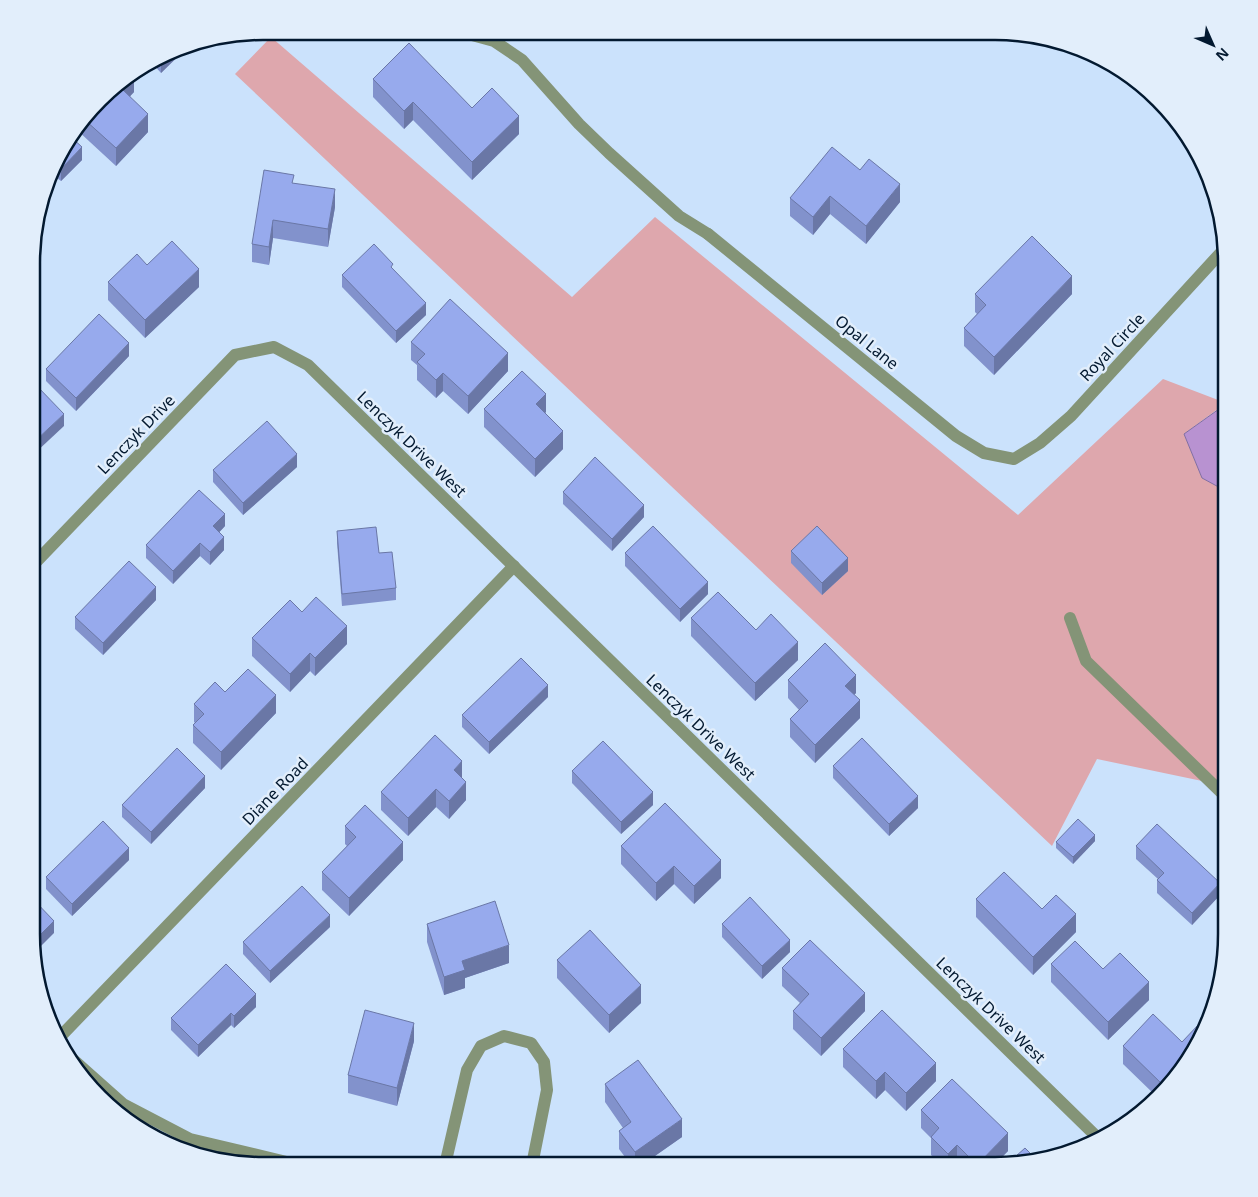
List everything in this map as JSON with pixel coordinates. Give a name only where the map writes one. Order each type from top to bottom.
[{"type":"street","name":"Opal Lane","points":[[490,40],[522,60],[579,124],[679,216],[708,234],[956,436],[984,453],[1014,459]]},
{"type":"street","name":"Royal Circle","points":[[1014,459],[1040,443],[1071,416],[1218,256]]},
{"type":"street","name":"Lenczyk Drive","points":[[40,558],[235,355],[274,346]]},
{"type":"street","name":"Lenczyk Drive West","points":[[274,346],[308,365],[1094,1134]]},
{"type":"street","name":"Diane Road","points":[[64,1033],[514,566]]},
{"type":"street","points":[[1070,618],[1086,661],[1218,789]]},
{"type":"street","points":[[447,1157],[467,1070],[481,1046],[504,1036],[531,1043],[544,1062],[547,1090],[534,1157]]},
{"type":"street","points":[[89,1074],[123,1104],[190,1138],[267,1157]]},
{"type":"shaded area","points":[[268,40],[274,40],[572,297],[655,217],[1018,515],[1163,379],[1218,400],[1218,409],[1184,434],[1202,478],[1218,487],[1218,784],[1097,759],[1052,846],[235,74]]},
{"type":"shaded area","points":[[1218,410],[1218,487],[1202,478],[1184,434]]},
{"type":"building","points":[[409,43],[472,108],[492,88],[519,116],[472,162],[413,102],[404,111],[373,79]]},
{"type":"building","points":[[123,90],[148,114],[116,148],[89,123],[105,105]]},
{"type":"building","points":[[76,142],[82,147],[61,169]]},
{"type":"building","points":[[832,147],[860,170],[869,159],[900,184],[866,226],[830,196],[813,217],[790,198]]},
{"type":"building","points":[[264,170],[294,175],[292,183],[335,189],[328,229],[273,220],[269,247],[252,244]]},
{"type":"building","points":[[1032,236],[1072,276],[994,357],[964,328],[986,305],[975,294]]},
{"type":"building","points":[[172,241],[199,269],[145,320],[108,282],[137,254],[147,265]]},
{"type":"building","points":[[374,244],[393,264],[391,267],[426,303],[396,331],[342,275]]},
{"type":"building","points":[[450,299],[508,353],[468,396],[443,373],[436,380],[417,362],[425,354],[411,342]]},
{"type":"building","points":[[99,314],[129,343],[76,398],[46,369]]},
{"type":"building","points":[[522,371],[546,394],[536,404],[563,431],[535,459],[484,409]]},
{"type":"building","points":[[40,389],[64,414],[40,436]]},
{"type":"building","points":[[267,421],[297,454],[243,503],[213,470]]},
{"type":"building","points":[[595,457],[644,505],[612,539],[563,492]]},
{"type":"building","points":[[199,490],[225,514],[213,526],[224,537],[210,552],[200,543],[173,571],[146,545]]},
{"type":"building","points":[[653,526],[708,582],[680,609],[625,553]]},
{"type":"building","points":[[817,526],[848,558],[822,583],[791,551]]},
{"type":"building","points":[[376,527],[379,553],[392,552],[396,588],[342,594],[337,531]]},
{"type":"building","points":[[129,561],[156,587],[103,643],[75,617]]},
{"type":"building","points":[[718,592],[756,630],[771,614],[798,642],[755,683],[691,618]]},
{"type":"building","points":[[316,597],[347,626],[315,658],[310,653],[290,674],[252,638],[290,600],[302,612]]},
{"type":"building","points":[[825,643],[856,675],[845,686],[860,700],[815,745],[790,719],[808,701],[788,680]]},
{"type":"building","points":[[521,658],[548,685],[489,742],[462,715]]},
{"type":"building","points":[[248,669],[276,695],[221,752],[193,725],[204,714],[194,704],[215,682],[225,692]]},
{"type":"building","points":[[435,735],[462,761],[454,770],[466,782],[449,801],[436,789],[408,818],[381,792]]},
{"type":"building","points":[[862,738],[918,796],[889,824],[833,766]]},
{"type":"building","points":[[603,741],[653,792],[621,822],[572,771]]},
{"type":"building","points":[[177,748],[205,776],[151,832],[122,805]]},
{"type":"building","points":[[665,803],[721,860],[694,886],[674,866],[656,883],[621,846]]},
{"type":"building","points":[[365,805],[403,842],[349,898],[322,872],[356,837],[345,826]]},
{"type":"building","points":[[1078,819],[1095,835],[1073,857],[1056,842]]},
{"type":"building","points":[[103,821],[129,848],[72,904],[46,877]]},
{"type":"building","points":[[1157,824],[1218,881],[1218,885],[1192,913],[1157,880],[1164,873],[1136,846]]},
{"type":"building","points":[[1004,872],[1042,909],[1056,895],[1076,914],[1033,957],[976,899]]},
{"type":"building","points":[[302,886],[330,915],[270,971],[243,942]]},
{"type":"building","points":[[750,897],[790,940],[762,966],[722,924]]},
{"type":"building","points":[[495,901],[509,945],[462,961],[465,970],[444,977],[427,924]]},
{"type":"building","points":[[40,906],[54,921],[40,935]]},
{"type":"building","points":[[590,930],[641,985],[609,1015],[557,960]]},
{"type":"building","points":[[810,940],[865,993],[821,1038],[793,1011],[809,994],[782,968]]},
{"type":"building","points":[[1075,941],[1103,969],[1120,953],[1149,982],[1108,1022],[1051,964]]},
{"type":"building","points":[[226,964],[256,994],[234,1016],[231,1013],[198,1045],[171,1018]]},
{"type":"building","points":[[365,1010],[414,1023],[397,1088],[348,1075]]},
{"type":"building","points":[[882,1010],[936,1063],[906,1093],[885,1072],[876,1081],[843,1049]]},
{"type":"building","points":[[1153,1014],[1182,1042],[1198,1025],[1180,1058],[1161,1083],[1123,1046]]},
{"type":"building","points":[[638,1060],[682,1119],[635,1152],[619,1131],[631,1122],[605,1084]]},
{"type":"building","points":[[952,1079],[1008,1133],[985,1157],[969,1157],[957,1145],[948,1154],[931,1137],[939,1128],[921,1110]]},
{"type":"building","points":[[1025,1148],[1031,1154],[1024,1155],[1016,1156]]}]
